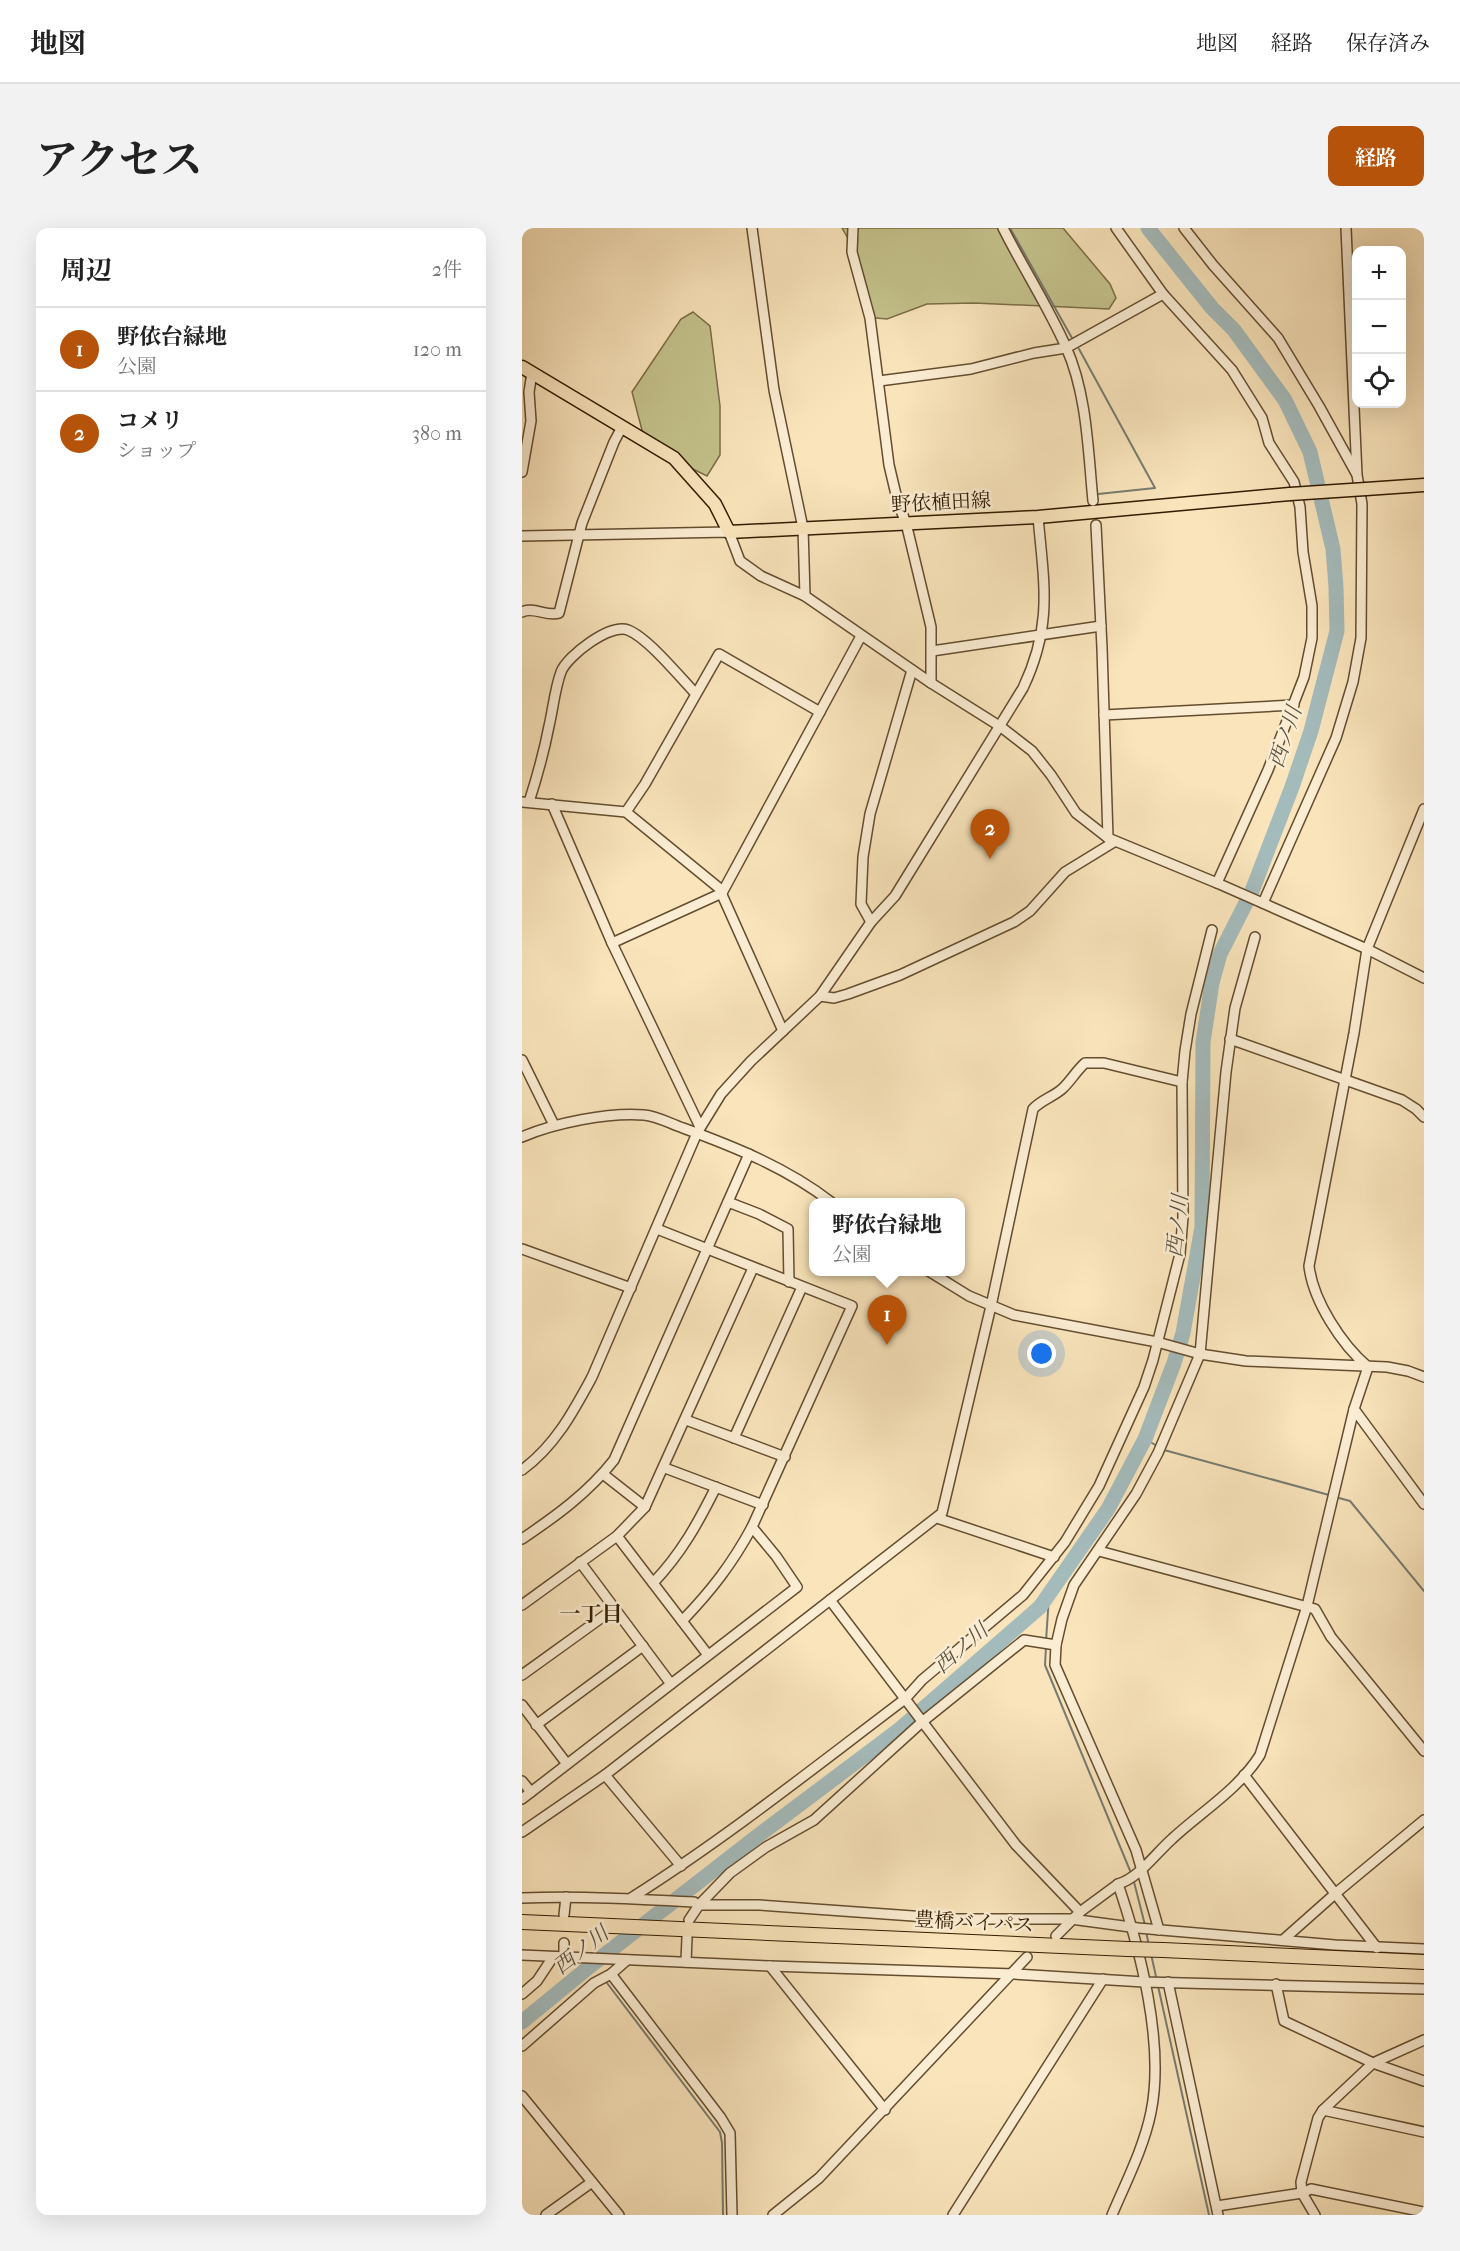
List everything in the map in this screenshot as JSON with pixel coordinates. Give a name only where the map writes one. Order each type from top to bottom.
[{"type":"highway","name":"豊橋バイパス","points":[[522,1922],[1424,1962]]},
{"type":"main road","points":[[527,370],[674,458],[715,504],[729,532]]},
{"type":"main road","name":"野依植田線","points":[[729,532],[1038,517],[1290,494],[1424,485]]},
{"type":"street","points":[[752,228],[774,390],[803,528],[805,596]]},
{"type":"street","points":[[853,228],[852,252],[870,318],[889,465],[898,503],[906,523],[931,627],[931,683]]},
{"type":"street","points":[[1003,228],[1066,348],[1081,399],[1093,501]]},
{"type":"street","points":[[1116,228],[1163,294],[1233,370],[1262,418],[1269,443],[1294,482],[1300,507],[1303,552],[1312,606],[1312,638],[1304,677],[1268,770],[1217,883]]},
{"type":"street","points":[[1184,228],[1213,265],[1278,338],[1320,406],[1357,474]]},
{"type":"street","points":[[1263,903],[1336,738],[1353,682],[1361,638],[1362,504],[1357,474],[1346,228]]},
{"type":"street","points":[[879,381],[971,369],[1034,353],[1066,348],[1163,294]]},
{"type":"street","points":[[522,472],[531,421],[527,370]]},
{"type":"street","points":[[522,623],[523,612],[528,609],[552,615],[559,613],[578,535],[622,427]]},
{"type":"street","points":[[523,1466],[549,1447],[571,1416],[592,1377],[698,1130],[721,1094],[820,996],[871,922],[895,896],[1001,727],[1035,663],[1042,634],[1045,597],[1038,517]]},
{"type":"street","points":[[1096,525],[1111,840]]},
{"type":"street","points":[[522,537],[729,532],[740,561],[760,576],[805,596],[931,683],[1001,727],[1032,751],[1052,775],[1076,813],[1111,840],[1263,903],[1367,949],[1415,976],[1424,978]]},
{"type":"street","points":[[932,651],[1101,626]]},
{"type":"street","points":[[695,693],[646,642],[628,630],[619,628],[599,636],[561,670],[543,755],[525,802],[626,812],[719,888],[783,1031]]},
{"type":"street","points":[[612,943],[722,893],[861,636]]},
{"type":"street","points":[[626,812],[645,784],[719,654],[820,711]]},
{"type":"street","points":[[871,922],[861,904],[863,857],[870,814],[912,670]]},
{"type":"street","points":[[1104,715],[1294,705]]},
{"type":"street","points":[[552,804],[612,943],[698,1130]]},
{"type":"street","points":[[1368,1367],[1355,1356],[1315,1294],[1309,1266],[1345,1081],[1367,949],[1420,834],[1424,809]]},
{"type":"street","points":[[820,996],[834,998],[900,975],[1014,922],[1030,911],[1065,872],[1111,840]]},
{"type":"street","points":[[635,1899],[904,1699],[922,1680],[1023,1595],[1065,1542],[1094,1495],[1144,1387],[1180,1254],[1183,1217],[1182,1082],[1188,1029],[1212,930]]},
{"type":"street","points":[[1156,1929],[1140,1870],[1055,1665],[1054,1644],[1074,1585],[1136,1494],[1161,1448],[1200,1354],[1230,1039],[1235,1008],[1255,937]]},
{"type":"street","points":[[1230,1039],[1402,1100],[1424,1117]]},
{"type":"street","points":[[522,1060],[554,1125]]},
{"type":"street","points":[[522,1832],[605,1775],[937,1518],[944,1507],[991,1306],[1033,1109],[1063,1088],[1072,1074],[1085,1063],[1104,1063],[1182,1082]]},
{"type":"street","points":[[522,1137],[554,1125],[613,1116],[647,1115],[698,1130],[798,1179],[824,1198]]},
{"type":"street","points":[[522,1539],[586,1492],[614,1460],[749,1154]]},
{"type":"street","points":[[728,1202],[788,1229],[789,1282]]},
{"type":"street","points":[[657,1229],[852,1306],[764,1505],[732,1562],[707,1595],[682,1621]]},
{"type":"street","points":[[522,1249],[631,1288]]},
{"type":"street","points":[[522,1605],[617,1536],[645,1508],[665,1468],[753,1268]]},
{"type":"street","points":[[936,1276],[969,1296],[1014,1315],[1157,1342],[1200,1354],[1246,1361],[1388,1367],[1424,1377]]},
{"type":"street","points":[[734,1438],[802,1287]]},
{"type":"street","points":[[1056,1936],[1071,1919],[1140,1870],[1253,1765],[1264,1744],[1307,1606],[1354,1409],[1368,1367]]},
{"type":"street","points":[[1354,1409],[1424,1504]]},
{"type":"street","points":[[686,1420],[785,1457]]},
{"type":"street","points":[[665,1468],[764,1505]]},
{"type":"street","points":[[603,1474],[645,1508]]},
{"type":"street","points":[[653,1583],[672,1563],[689,1539],[716,1487]]},
{"type":"street","points":[[937,1518],[1054,1557]]},
{"type":"street","points":[[522,1799],[797,1587],[776,1556],[752,1527]]},
{"type":"street","points":[[617,1536],[708,1655]]},
{"type":"street","points":[[1099,1551],[1315,1609],[1331,1637],[1424,1751]]},
{"type":"street","points":[[580,1562],[671,1684]]},
{"type":"street","points":[[830,1600],[1016,1845],[1080,1912]]},
{"type":"street","points":[[522,1675],[615,1608]]},
{"type":"street","points":[[689,1920],[697,1904],[730,1873],[766,1847],[814,1820],[922,1721],[1024,1640],[1054,1644]]},
{"type":"street","points":[[536,1725],[643,1646]]},
{"type":"street","points":[[522,1705],[567,1764]]},
{"type":"street","points":[[605,1775],[681,1866]]},
{"type":"street","points":[[1244,1775],[1377,1947]]},
{"type":"street","points":[[522,1781],[531,1792]]},
{"type":"street","points":[[1283,1940],[1424,1820]]},
{"type":"street","points":[[1112,2215],[1145,2134],[1156,2078],[1155,2041],[1146,1982],[1135,1928],[1121,1883]]},
{"type":"street","points":[[564,1915],[566,1897]]},
{"type":"street","points":[[522,1898],[635,1899],[697,1904],[793,1906],[974,1920],[1071,1919],[1135,1928],[1424,1949]]},
{"type":"street","points":[[686,1962],[687,1937]]},
{"type":"street","points":[[564,1943],[564,1957]]},
{"type":"street","points":[[522,1955],[1014,1974],[1146,1982],[1424,1989]]},
{"type":"street","points":[[522,1994],[537,1981],[553,1957]]},
{"type":"street","points":[[778,2214],[819,2178],[1027,1958]]},
{"type":"street","points":[[522,2046],[594,1983],[611,1974],[627,1960]]},
{"type":"street","points":[[770,1966],[885,2110]]},
{"type":"street","points":[[611,1974],[730,2133],[732,2215]]},
{"type":"street","points":[[953,2215],[1103,1979]]},
{"type":"street","points":[[1165,1982],[1217,2211],[1302,2193],[1311,2189],[1424,2212]]},
{"type":"street","points":[[1276,1984],[1284,2021],[1373,2062],[1424,2081]]},
{"type":"street","points":[[1315,2215],[1302,2193],[1301,2182],[1318,2118],[1323,2110],[1373,2062],[1424,2040]]},
{"type":"street","points":[[522,2096],[619,2215]]},
{"type":"street","points":[[1323,2110],[1424,2132]]},
{"type":"street","points":[[546,2215],[592,2182]]},
{"type":"shaded area","points":[[842,228],[1063,228],[1110,284],[1116,298],[1109,309],[974,303],[927,304],[887,319],[866,317],[857,254]]},
{"type":"shaded area","points":[[693,312],[710,326],[720,406],[720,455],[707,476],[681,463],[643,434],[632,392],[681,319]]},
{"type":"waterway","points":[[1010,228],[1072,338]]},
{"type":"waterway","name":"西ノ川","points":[[522,2022],[759,1835],[900,1729],[1040,1607],[1108,1509],[1145,1439],[1174,1363],[1183,1333],[1202,1227],[1203,1042],[1212,983],[1220,954],[1252,891],[1311,731],[1337,631],[1336,587],[1333,549],[1310,452],[1285,400],[1234,330],[1212,308],[1148,228]]},
{"type":"waterway","points":[[1079,349],[1155,488],[1098,494]]},
{"type":"waterway","points":[[1145,1439],[1159,1447]]},
{"type":"waterway","points":[[1164,1450],[1329,1495]]},
{"type":"waterway","points":[[1339,1498],[1350,1501],[1424,1591]]},
{"type":"waterway","points":[[1046,1641],[1049,1596]]},
{"type":"waterway","points":[[1046,1647],[1045,1665],[1131,1873]]},
{"type":"waterway","points":[[1133,1878],[1145,1925]]},
{"type":"waterway","points":[[1146,1931],[1149,1946]]},
{"type":"waterway","points":[[1151,1954],[1157,1981]]},
{"type":"waterway","points":[[607,1983],[720,2132],[723,2215]]},
{"type":"waterway","points":[[1158,1986],[1209,2215]]},
{"type":"place","name":"コメリ","points":[[990,859]]},
{"type":"place","name":"野依台緑地","points":[[887,1345]]},
{"type":"district","name":"一丁目","points":[[591,1614]]}]
